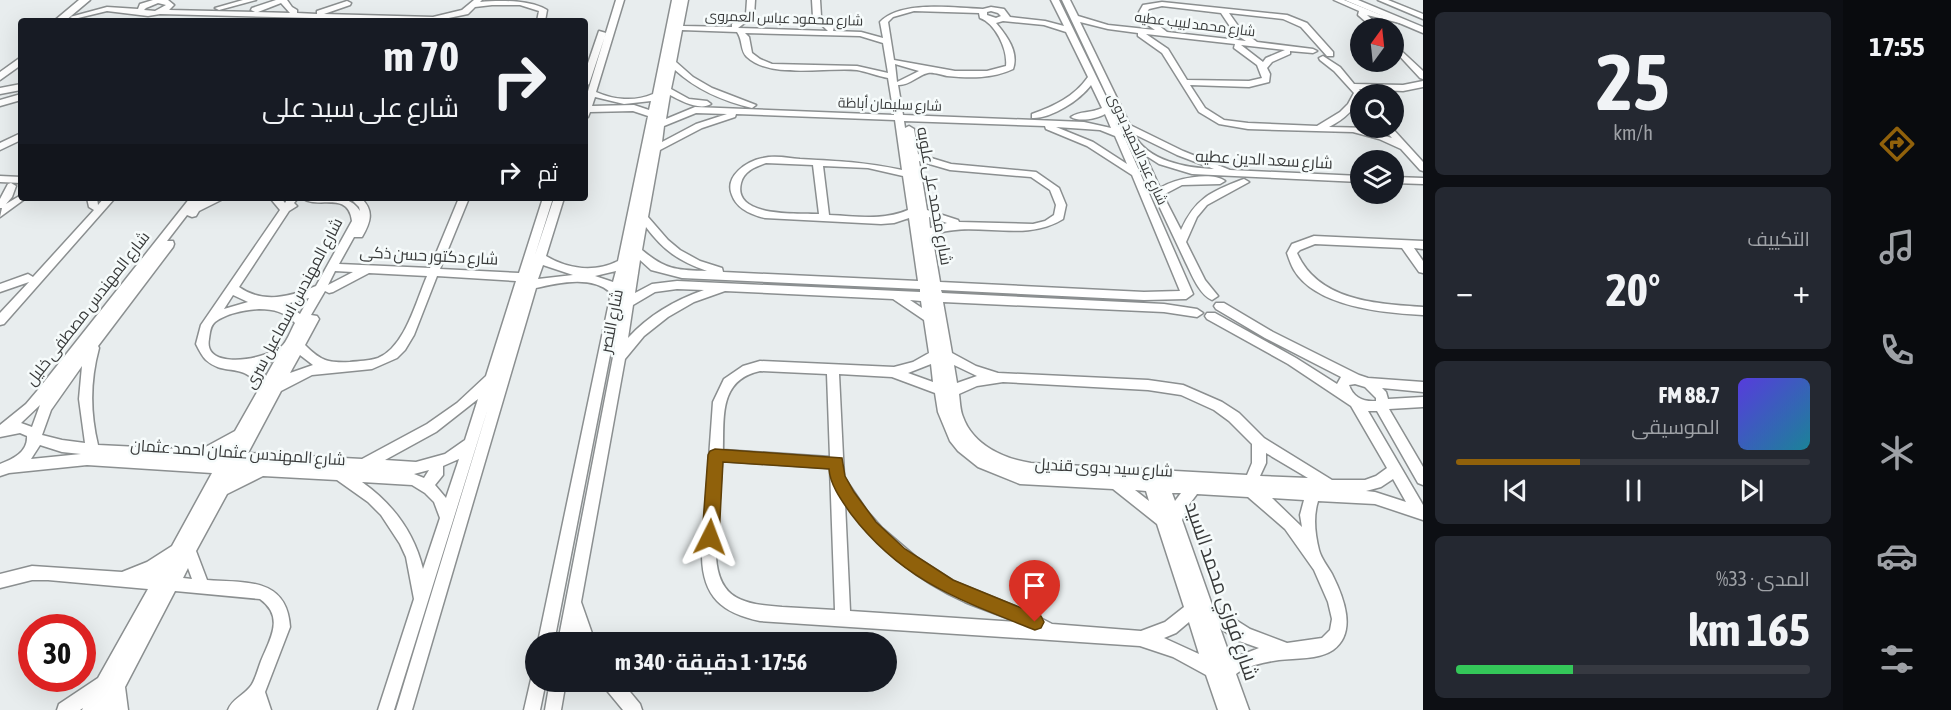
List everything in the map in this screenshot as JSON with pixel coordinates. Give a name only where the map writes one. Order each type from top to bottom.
[{"type":"main road","points":[[63,18],[85,0]]},
{"type":"main road","points":[[72,18],[94,0]]},
{"type":"main road","points":[[1370,0],[1423,22]]},
{"type":"main road","points":[[1350,3],[1393,18]]},
{"type":"main road","points":[[1404,22],[1423,30]]},
{"type":"main road","points":[[0,68],[18,61]]},
{"type":"main road","points":[[0,77],[18,62]]},
{"type":"street","points":[[106,0],[121,6],[165,1],[212,9],[272,15],[292,13],[341,18],[435,16],[459,10],[475,2],[504,0],[529,3],[540,7],[544,14],[542,18]]},
{"type":"street","points":[[212,9],[252,0]]},
{"type":"street","points":[[75,18],[107,9],[159,12],[252,12],[284,0]]},
{"type":"street","points":[[284,0],[292,13]]},
{"type":"street","points":[[272,15],[284,0]]},
{"type":"street","points":[[588,105],[612,0]]},
{"type":"street","points":[[588,73],[620,0]]},
{"type":"street","name":"شارع النصر","points":[[548,632],[621,264],[643,183],[652,114],[656,96],[668,66],[676,0]]},
{"type":"street","points":[[568,632],[619,357],[642,217],[643,183],[656,148],[667,90],[668,66],[684,0]]},
{"type":"street","points":[[751,0],[750,16],[737,28],[747,41],[748,54],[763,64],[857,68],[893,77]]},
{"type":"street","points":[[985,14],[989,0]]},
{"type":"street","points":[[989,0],[1003,16],[1045,23],[1069,30]]},
{"type":"street","name":"شارع عبد الحميد بدوى","points":[[1055,0],[1119,134],[1186,294],[1186,304],[1197,313]]},
{"type":"street","points":[[1338,0],[1387,18]]},
{"type":"street","points":[[1382,0],[1423,17]]},
{"type":"street","points":[[139,18],[142,6],[153,1]]},
{"type":"street","points":[[817,1],[817,17],[831,29]]},
{"type":"street","name":"شارع عبد الحميد بدوى","points":[[1068,1],[1201,282],[1216,301],[1269,335],[1359,379]]},
{"type":"street","points":[[322,16],[352,2]]},
{"type":"street","points":[[352,2],[364,16],[376,18]]},
{"type":"street","points":[[341,18],[352,2]]},
{"type":"street","points":[[437,18],[458,15],[475,2]]},
{"type":"street","points":[[145,18],[159,12],[170,3]]},
{"type":"street","points":[[1350,3],[1368,18]]},
{"type":"street","points":[[1165,51],[1166,36],[1145,19],[1144,9],[1155,4],[1292,19],[1304,25],[1322,53],[1352,84]]},
{"type":"street","name":"شارع محمود عباس العمروى","points":[[679,26],[861,32],[884,22],[889,14],[909,7],[985,14]]},
{"type":"street","points":[[902,115],[893,77],[895,60],[891,25],[894,17],[921,9],[1034,18],[1050,17],[1061,13]]},
{"type":"street","points":[[1223,10],[1238,32],[1260,45]]},
{"type":"street","points":[[252,12],[257,18]]},
{"type":"street","points":[[857,68],[895,60],[926,72],[983,74],[1005,70],[1011,63],[1011,59],[1000,32],[985,14]]},
{"type":"street","points":[[747,41],[763,29],[750,16]]},
{"type":"street","points":[[1000,32],[1003,16]]},
{"type":"street","points":[[798,28],[817,17]]},
{"type":"street","name":"شارع محمد لبيب عطيه","points":[[1075,18],[1097,25],[1166,36],[1287,52],[1322,53]]},
{"type":"street","points":[[1132,30],[1145,19]]},
{"type":"street","points":[[884,22],[887,42],[901,82],[902,115]]},
{"type":"street","points":[[679,26],[705,27]]},
{"type":"street","name":"شارع محمود عباس العمروى","points":[[763,29],[831,29],[861,32],[887,42]]},
{"type":"street","name":"شارع محمد لبيب عطيه","points":[[1082,33],[1099,30],[1228,41],[1322,53]]},
{"type":"street","points":[[1228,41],[1238,32]]},
{"type":"street","points":[[1141,34],[1165,51],[1202,110],[1222,122],[1248,126],[1350,130]]},
{"type":"street","points":[[1184,82],[1257,84],[1266,80],[1267,76],[1263,68],[1250,54],[1237,46]]},
{"type":"street","points":[[1404,46],[1423,66]]},
{"type":"street","points":[[1263,68],[1269,60],[1287,52]]},
{"type":"street","points":[[1322,53],[1350,76],[1367,84]]},
{"type":"street","points":[[588,63],[594,56]]},
{"type":"street","points":[[1404,56],[1423,76]]},
{"type":"street","points":[[668,66],[703,88],[749,109]]},
{"type":"street","points":[[901,82],[926,72]]},
{"type":"street","points":[[1350,76],[1355,84]]},
{"type":"street","points":[[1035,120],[1078,95],[1094,82],[1108,86]]},
{"type":"street","points":[[1404,88],[1423,84]]},
{"type":"street","points":[[0,91],[18,88]]},
{"type":"street","name":"شارع سليمان أباظة","points":[[667,90],[695,107]]},
{"type":"street","points":[[592,93],[613,100],[644,100],[656,96]]},
{"type":"street","points":[[1404,93],[1423,94]]},
{"type":"street","points":[[0,103],[18,98]]},
{"type":"street","name":"شارع سليمان أباظة","points":[[661,124],[695,107],[1035,120],[1093,126],[1119,134]]},
{"type":"street","points":[[588,111],[634,108],[652,114]]},
{"type":"street","points":[[1317,129],[1341,117],[1350,108]]},
{"type":"street","points":[[656,148],[699,126],[749,109]]},
{"type":"street","name":"شارع سليمان أباظة","points":[[1035,120],[1088,117],[1108,109]]},
{"type":"street","name":"شارع محمد على علوبه","points":[[902,115],[931,291]]},
{"type":"street","points":[[1035,120],[1090,144],[1137,176]]},
{"type":"street","points":[[1128,127],[1180,153],[1241,178]]},
{"type":"street","points":[[1347,130],[1382,137],[1405,147]]},
{"type":"street","points":[[0,147],[18,138]]},
{"type":"street","points":[[1397,138],[1422,164]]},
{"type":"street","points":[[1403,138],[1422,164]]},
{"type":"street","name":"شارع سعد الدين عطيه","points":[[1137,146],[1162,162],[1209,177]]},
{"type":"street","points":[[868,165],[909,156],[950,167],[1033,174],[1054,188],[1061,205],[1059,217],[1038,227],[962,224],[942,226],[922,233],[881,221]]},
{"type":"street","points":[[950,167],[912,174],[868,165],[776,160],[755,163],[740,172],[735,194],[741,204],[755,213],[881,221],[918,212],[962,224]]},
{"type":"street","points":[[818,163],[824,218]]},
{"type":"street","points":[[1404,180],[1416,177],[1422,164]]},
{"type":"street","name":"شارع سعد الدين عطيه","points":[[1159,193],[1173,183],[1209,177],[1350,178]]},
{"type":"street","points":[[1181,242],[1196,207],[1241,178]]},
{"type":"street","name":"شارع سعد الدين عطيه","points":[[1241,178],[1350,186]]},
{"type":"street","points":[[0,179],[18,180]]},
{"type":"street","points":[[1410,180],[1422,187]]},
{"type":"street","points":[[0,205],[7,197],[11,186]]},
{"type":"street","points":[[1404,188],[1422,187]]},
{"type":"street","points":[[0,214],[18,200]]},
{"type":"street","points":[[2,302],[28,278],[100,201]]},
{"type":"street","points":[[0,321],[100,201]]},
{"type":"street","points":[[182,201],[189,212],[213,201]]},
{"type":"street","name":"شارع المهندس مصطفى خليل","points":[[3,469],[28,453],[45,408],[189,212],[194,201]]},
{"type":"street","name":"شارع المهندس مصطفى خليل","points":[[0,433],[30,408],[189,212],[201,201]]},
{"type":"street","points":[[278,201],[285,209]]},
{"type":"street","points":[[291,201],[202,336],[204,352],[218,362],[240,365],[257,373],[272,388],[306,372],[327,367],[366,366],[393,354],[405,341],[462,201]]},
{"type":"street","points":[[285,209],[308,201]]},
{"type":"street","name":"شارع المهندس اسماعيل سرى","points":[[338,264],[357,221],[354,209],[342,201]]},
{"type":"street","name":"شارع المهندس اسماعيل سرى","points":[[111,684],[338,264],[366,217],[363,204],[359,201]]},
{"type":"street","points":[[385,710],[427,606],[512,330],[547,201]]},
{"type":"street","points":[[527,277],[540,258],[558,201]]},
{"type":"street","points":[[642,217],[665,244],[676,252],[735,282]]},
{"type":"street","name":"شارع محمد على علوبه","points":[[922,233],[932,266],[931,291]]},
{"type":"street","points":[[1423,245],[1314,240],[1296,247],[1292,254],[1301,272],[1318,286],[1339,297],[1370,307],[1423,311]]},
{"type":"street","points":[[1406,244],[1423,269]]},
{"type":"street","points":[[636,252],[655,267],[667,272],[735,282],[893,295],[931,291]]},
{"type":"street","points":[[540,258],[557,268],[567,270],[605,270],[621,264]]},
{"type":"street","name":"شارع دكتور حسن ذكى","points":[[338,264],[368,268],[435,268]]},
{"type":"street","name":"شارع دكتور حسن ذكى","points":[[338,264],[435,268],[527,277],[595,280],[613,286],[616,291]]},
{"type":"street","points":[[932,266],[964,293],[1144,297],[1186,294],[1196,291],[1216,301],[1219,313],[1211,316]]},
{"type":"street","points":[[211,320],[239,307],[295,299],[325,289],[368,268]]},
{"type":"street","points":[[667,272],[664,278],[667,285]]},
{"type":"street","points":[[0,288],[28,278]]},
{"type":"street","points":[[619,357],[640,332],[668,311],[735,282]]},
{"type":"street","points":[[626,304],[652,288],[667,285],[735,282],[931,291],[1164,308],[1211,316],[1282,356],[1352,400],[1369,406],[1423,402]]},
{"type":"street","points":[[232,288],[247,298],[289,310],[302,323]]},
{"type":"street","name":"شارع المهندس اسماعيل سرى","points":[[293,347],[302,323],[325,289]]},
{"type":"street","name":"شارع سيد بدوى قنديل","points":[[931,291],[947,391],[944,412],[953,436],[969,455],[993,470],[1020,478],[1114,479],[1251,486],[1313,494],[1372,492]]},
{"type":"street","points":[[893,295],[935,318],[952,307],[964,293]]},
{"type":"street","points":[[404,710],[446,516],[491,376],[512,330]]},
{"type":"street","points":[[93,450],[84,405],[85,383],[96,338]]},
{"type":"street","points":[[240,365],[265,360],[293,347],[327,367]]},
{"type":"street","points":[[893,372],[941,356],[973,370],[1003,377],[1148,385],[1183,390],[1226,411],[1259,442],[1332,486]]},
{"type":"street","points":[[1003,377],[975,381],[947,391],[893,372],[760,366],[736,375],[728,382],[719,402],[715,455],[709,571],[720,596],[745,611],[1140,638],[1176,650],[1220,670],[1255,656],[1317,649],[1329,644],[1338,635],[1341,623],[1339,609],[1313,554],[1279,513],[1251,486],[1259,463],[1259,442]]},
{"type":"street","points":[[833,369],[843,619]]},
{"type":"street","points":[[363,465],[437,426],[467,402],[491,376]]},
{"type":"street","points":[[1421,515],[1343,384],[1345,381],[1359,379],[1392,386],[1423,387]]},
{"type":"street","points":[[1359,379],[1380,391],[1383,400],[1381,404],[1422,477]]},
{"type":"street","points":[[30,408],[35,411],[45,408]]},
{"type":"street","name":"شارع المهندس عثمان احمد عثمان","points":[[0,433],[13,428],[25,428],[35,437],[76,448],[199,461],[266,465],[363,465],[416,468],[436,464],[460,452],[470,443]]},
{"type":"street","points":[[246,435],[266,465],[215,491],[203,475],[199,461],[246,435]]},
{"type":"street","points":[[66,460],[68,453],[76,448]]},
{"type":"street","points":[[715,455],[837,470]]},
{"type":"street","name":"شارع المهندس عثمان احمد عثمان","points":[[3,469],[66,460],[199,461]]},
{"type":"street","points":[[436,464],[436,475],[426,485],[437,495],[446,516]]},
{"type":"street","name":"شارع المهندس عثمان احمد عثمان","points":[[266,465],[339,475],[412,479],[426,485]]},
{"type":"street","points":[[837,470],[862,517],[879,536],[914,566],[946,586],[1018,613],[1051,632]]},
{"type":"street","points":[[1372,492],[1395,470]]},
{"type":"street","points":[[339,475],[376,499],[404,534],[413,555],[427,606]]},
{"type":"street","points":[[1114,479],[1168,520],[1194,488]]},
{"type":"street","name":"شارع سيد بدوى قنديل","points":[[1114,479],[1157,486],[1194,488],[1332,486],[1372,492],[1421,515]]},
{"type":"street","points":[[579,485],[595,486]]},
{"type":"street","name":"شارع فوزي محمد السيد","points":[[1157,486],[1220,670],[1240,710]]},
{"type":"street","points":[[1313,494],[1307,515],[1313,554]]},
{"type":"street","points":[[124,579],[183,550],[202,586]]},
{"type":"street","points":[[0,581],[32,573],[262,592],[278,605],[282,615],[282,627],[250,710]]},
{"type":"street","points":[[573,600],[584,632]]},
{"type":"street","points":[[1140,638],[1170,628],[1199,610],[1245,634],[1288,651]]},
{"type":"street","name":"شارع فوزي محمد السيد","points":[[1220,670],[1226,710]]},
{"type":"street","points":[[65,710],[111,684]]},
{"type":"street","points":[[90,710],[111,684]]},
{"type":"street","points":[[104,710],[111,684]]},
{"type":"street","points":[[111,684],[117,695],[120,710]]},
{"type":"street","points":[[236,710],[257,692]]},
{"type":"street","points":[[257,692],[263,710]]},
{"type":"street","points":[[532,710],[536,692]]},
{"type":"street","points":[[554,709],[556,692]]},
{"type":"street","points":[[619,692],[634,710]]},
{"type":"route","points":[[710,537],[715,455],[837,463],[837,477],[848,497],[862,517],[899,555],[946,586],[1018,613],[1035,622]]}]
